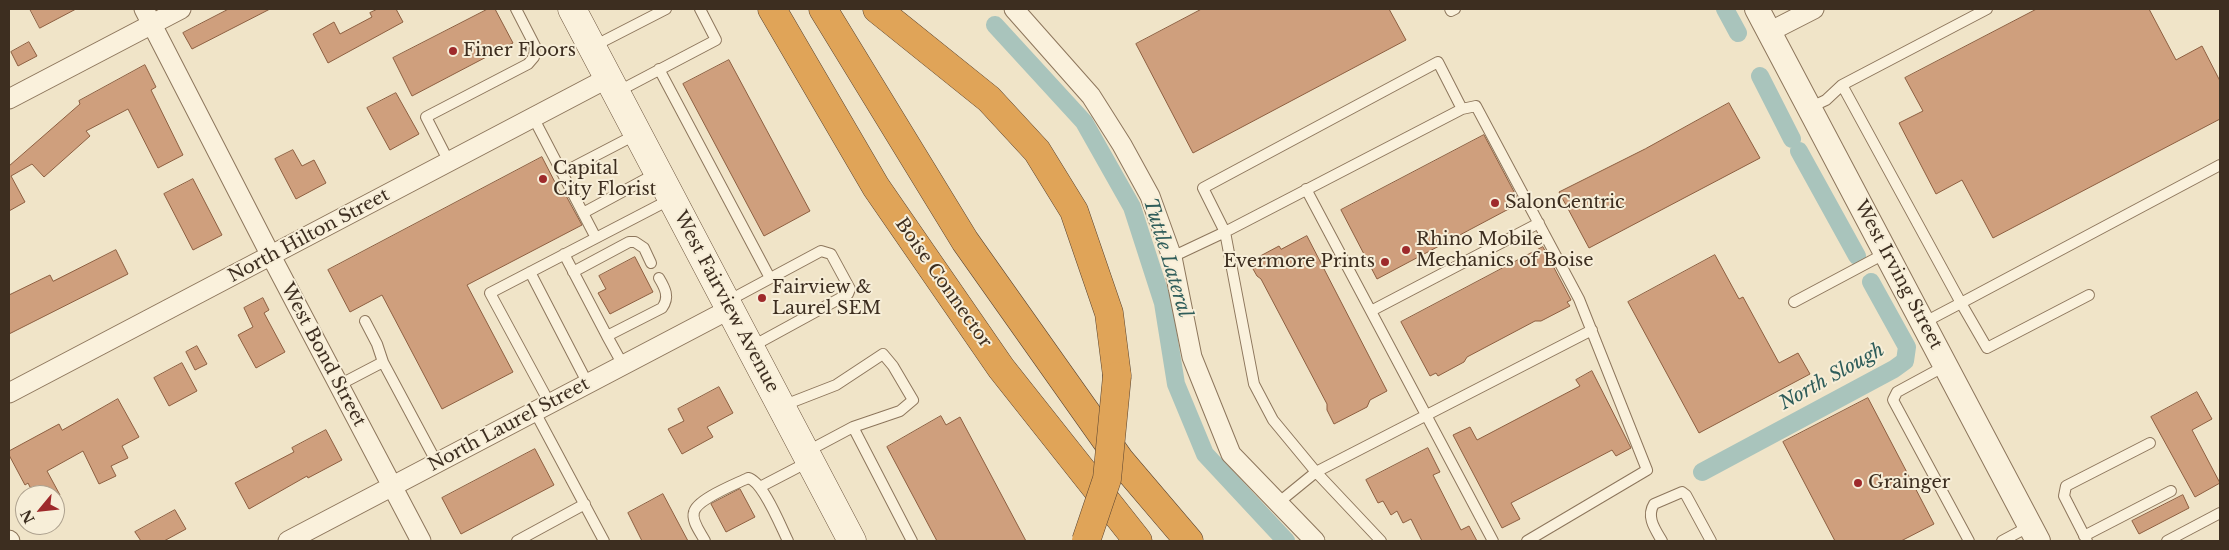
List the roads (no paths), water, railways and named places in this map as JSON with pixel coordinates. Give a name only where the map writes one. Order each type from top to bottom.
[{"type":"highway","name":"Boise Connector","points":[[772,9],[876,187],[1001,368],[1138,541]]},
{"type":"highway","points":[[823,9],[965,241],[1120,460],[1189,541]]},
{"type":"highway","points":[[877,9],[989,99],[1037,151],[1074,211],[1109,313],[1117,376],[1107,479],[1086,541]]},
{"type":"main road","name":"West Fairview Avenue","points":[[572,9],[851,541]]},
{"type":"street","points":[[9,99],[148,16],[181,9]]},
{"type":"street","points":[[1014,9],[1091,96],[1122,145],[1150,196],[1172,257],[1192,357],[1231,454],[1315,541]]},
{"type":"street","name":"West Irving Street","points":[[1757,9],[2034,534]]},
{"type":"street","points":[[1769,32],[1814,9]]},
{"type":"street","name":"West Bond Street","points":[[148,16],[271,256],[421,541]]},
{"type":"street","name":"North Hilton Street","points":[[9,393],[533,117],[612,85]]},
{"type":"street","name":"North Laurel Street","points":[[288,541],[623,366],[728,305]]},
{"type":"lane","points":[[449,162],[426,118],[528,64],[534,57],[535,46],[516,9]]},
{"type":"lane","points":[[592,46],[666,9]]},
{"type":"lane","points":[[612,85],[659,70],[716,40],[700,9]]},
{"type":"lane","points":[[1450,9],[1451,11],[1455,9]]},
{"type":"lane","points":[[1810,108],[1826,100],[1842,85],[1987,9]]},
{"type":"lane","points":[[1381,541],[1316,472],[1274,420],[1254,384],[1225,232],[1203,188],[1438,62],[1462,108]]},
{"type":"lane","points":[[659,70],[770,278]]},
{"type":"lane","points":[[1842,85],[1987,348],[2089,295]]},
{"type":"lane","points":[[1172,257],[1225,232],[1462,108],[1476,106],[1579,299],[1647,470],[1527,541]]},
{"type":"lane","points":[[533,117],[596,238]]},
{"type":"lane","points":[[562,173],[638,134]]},
{"type":"lane","points":[[1923,323],[2220,165]]},
{"type":"lane","points":[[583,213],[658,173]]},
{"type":"lane","points":[[1306,189],[1494,541]]},
{"type":"lane","points":[[604,541],[585,504],[490,293],[672,198]]},
{"type":"lane","points":[[1371,311],[1539,224]]},
{"type":"lane","points":[[574,272],[629,242],[635,242],[644,248],[651,263]]},
{"type":"lane","points":[[728,305],[770,278],[821,251],[828,251],[850,289],[848,294],[750,348]]},
{"type":"lane","points":[[1794,302],[1886,253]]},
{"type":"lane","points":[[564,254],[623,366]]},
{"type":"lane","points":[[530,272],[588,384]]},
{"type":"lane","points":[[607,336],[662,308],[667,294],[659,278]]},
{"type":"lane","points":[[365,321],[377,344],[383,362],[437,463]]},
{"type":"lane","points":[[1278,503],[1316,472],[1592,330]]},
{"type":"lane","points":[[760,487],[854,427],[900,411],[913,400],[893,366],[883,354],[836,385],[781,406]]},
{"type":"lane","points":[[339,385],[383,362]]},
{"type":"lane","points":[[1946,365],[1897,392],[1893,400],[1968,541]]},
{"type":"lane","points":[[854,427],[912,541]]},
{"type":"lane","points":[[2150,444],[2066,486],[2064,496],[2086,539],[2171,491]]},
{"type":"lane","points":[[705,541],[694,518],[694,511],[700,502],[748,478],[753,479],[760,487],[788,541]]},
{"type":"lane","points":[[1662,541],[1650,517],[1652,508],[1654,504],[1682,492],[1686,495],[1710,541]]},
{"type":"lane","points":[[517,541],[585,504]]},
{"type":"lane","points":[[2167,541],[2220,514]]},
{"type":"lane","points":[[2002,541],[2034,534]]},
{"type":"waterway","name":"North Slough","points":[[1725,9],[1738,33]]},
{"type":"waterway","name":"Tuttle Lateral","points":[[995,25],[1084,122],[1132,207],[1163,303],[1176,384],[1205,454],[1286,541]]},
{"type":"waterway","name":"North Slough","points":[[1760,76],[1792,139]]},
{"type":"waterway","name":"North Slough","points":[[1799,151],[1857,256]]},
{"type":"waterway","name":"North Slough","points":[[1702,472],[1894,369],[1905,361],[1907,347],[1871,282]]},
{"type":"place","name":"Finer Floors","points":[[453,51]]},
{"type":"place","name":"Capital City Florist","points":[[543,179]]},
{"type":"place","name":"SalonCentric","points":[[1495,203]]},
{"type":"place","name":"Rhino Mobile Mechanics of Boise","points":[[1406,250]]},
{"type":"place","name":"Evermore Prints","points":[[1385,262]]},
{"type":"place","name":"Fairview & Laurel SEM","points":[[762,298]]},
{"type":"place","name":"Grainger","points":[[1858,483]]}]
